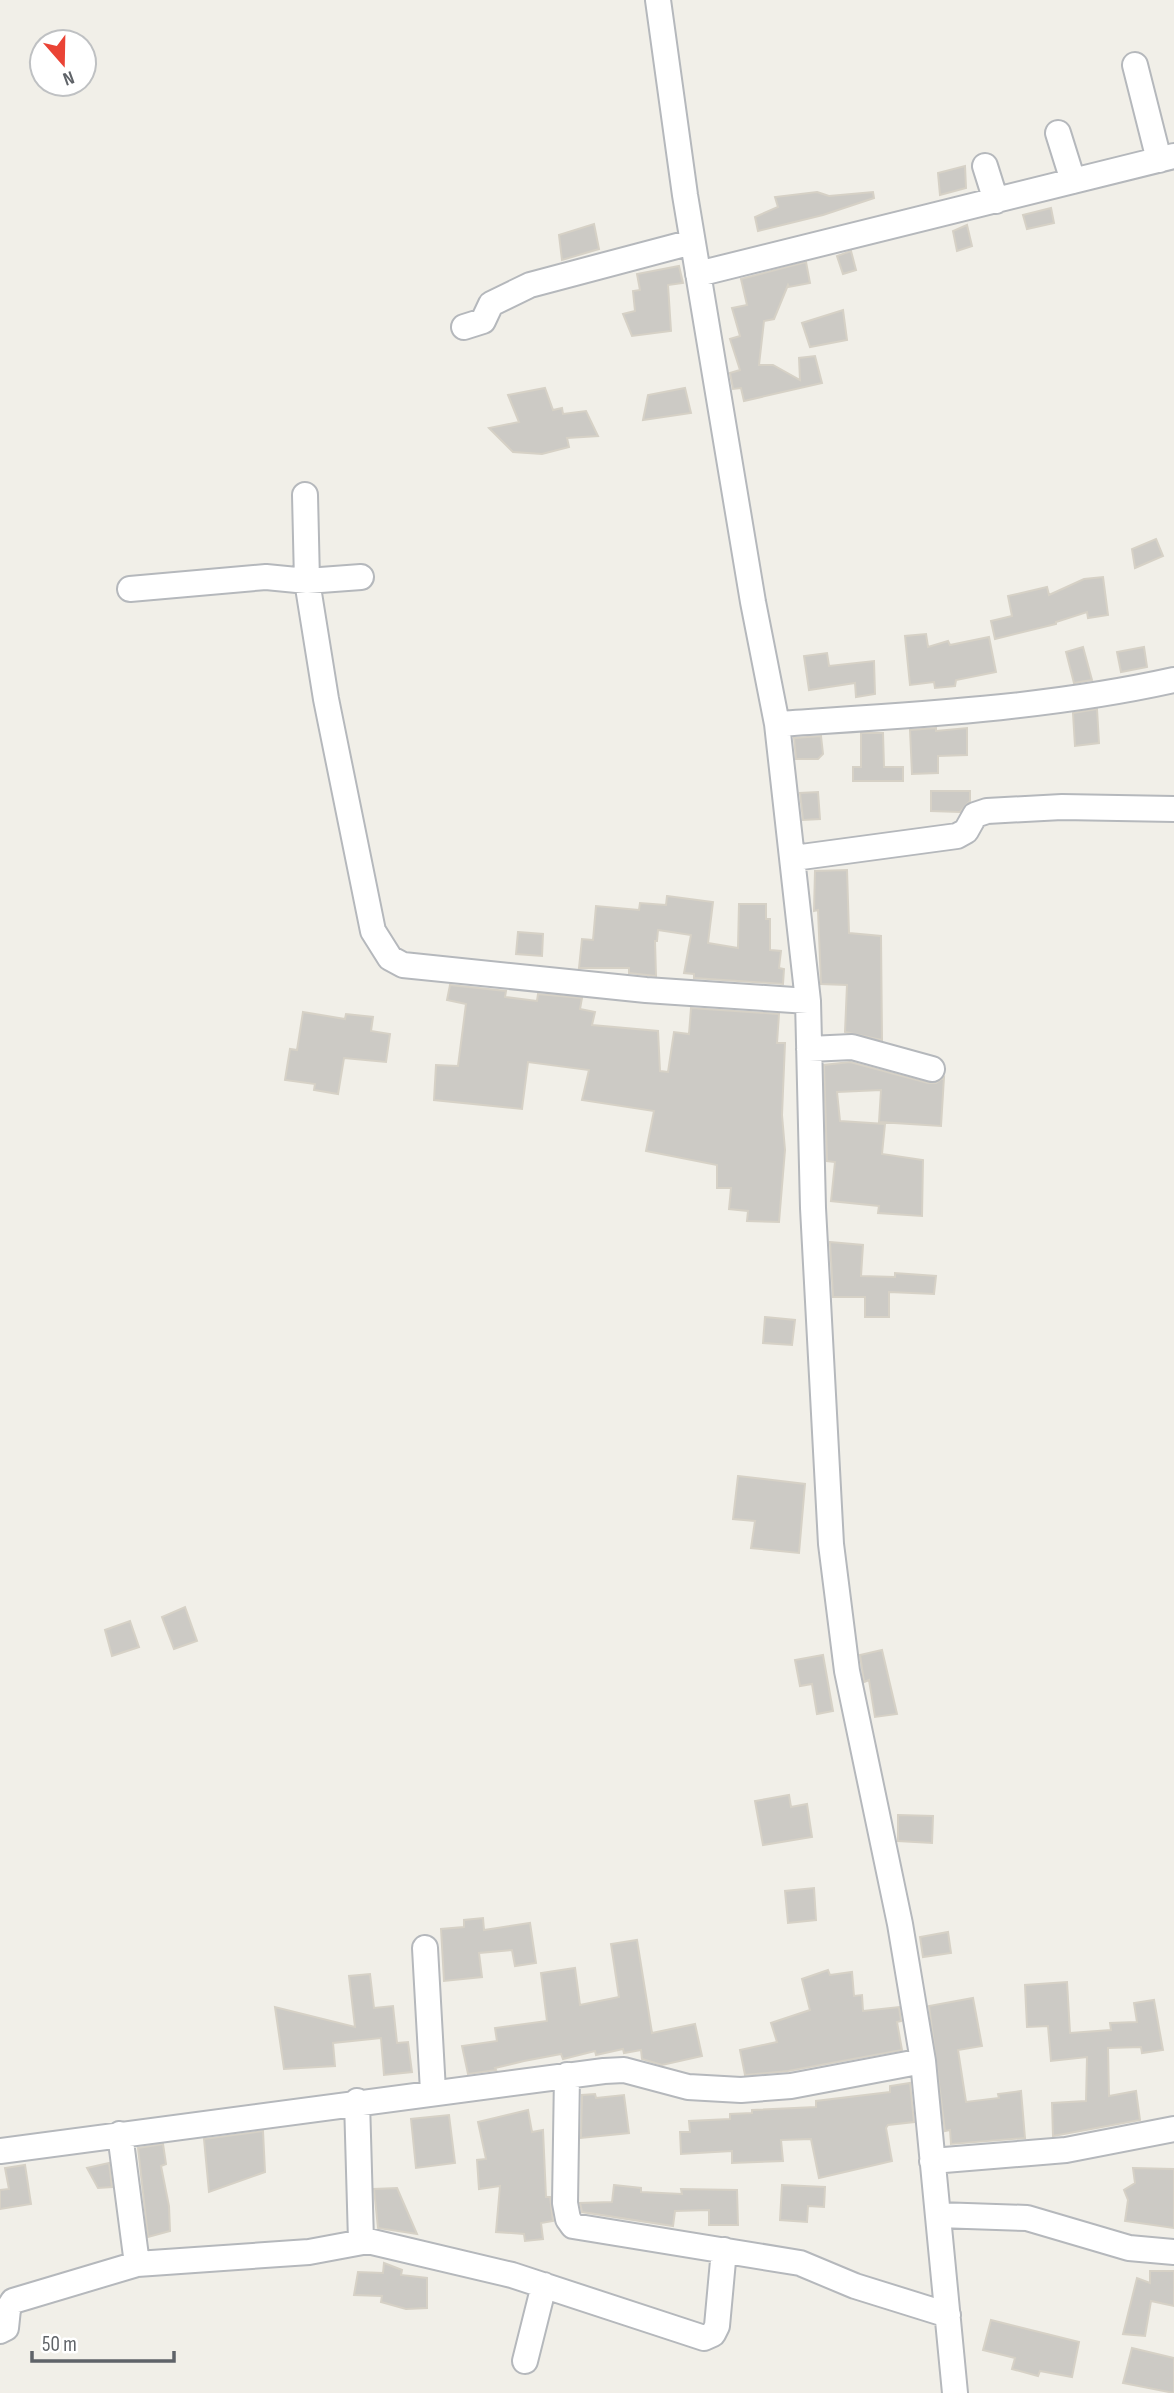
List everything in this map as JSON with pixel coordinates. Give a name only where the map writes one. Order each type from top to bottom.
[{"type":"street","points":[[658,0],[692,242],[753,602],[778,724],[808,1001],[814,1221],[831,1544],[847,1671],[900,1924],[923,2062],[955,2393]]},
{"type":"street","points":[[698,274],[1166,158],[1135,65]]},
{"type":"street","points":[[1058,133],[1073,181]]},
{"type":"street","points":[[985,166],[996,201]]},
{"type":"street","points":[[464,327],[483,321],[491,304],[530,285],[692,242]]},
{"type":"street","points":[[305,495],[307,581],[326,699],[373,931],[390,958],[403,965],[646,990],[808,1001]]},
{"type":"street","points":[[130,589],[266,577],[307,581],[361,577]]},
{"type":"street","points":[[778,724],[1019,706],[1099,696],[1174,680]]},
{"type":"street","points":[[794,858],[957,836],[966,831],[975,815],[987,811],[1062,807],[1174,809]]},
{"type":"street","points":[[809,1049],[852,1047],[932,1069]]},
{"type":"street","points":[[425,1948],[433,2091]]},
{"type":"street","points":[[0,2151],[357,2101],[567,2075],[624,2070],[688,2087],[741,2090],[792,2087],[923,2062]]},
{"type":"street","points":[[567,2075],[565,2203],[570,2224],[584,2229],[800,2263],[867,2290],[948,2315]]},
{"type":"street","points":[[357,2101],[361,2241]]},
{"type":"street","points":[[932,2161],[1066,2150],[1174,2129]]},
{"type":"street","points":[[120,2134],[137,2264]]},
{"type":"street","points":[[938,2215],[1027,2218],[1129,2248],[1174,2252]]},
{"type":"street","points":[[0,2331],[6,2328],[8,2309],[13,2301],[137,2264],[309,2252],[361,2241],[544,2285],[704,2338],[713,2334],[717,2326],[724,2250]]},
{"type":"street","points":[[525,2361],[544,2285]]},
{"type":"building","points":[[965,166],[966,188],[940,195],[938,173]]},
{"type":"building","points":[[817,192],[829,196],[873,192],[874,198],[823,215],[758,231],[755,217],[778,207],[775,197]]},
{"type":"building","points":[[1051,208],[1054,223],[1027,229],[1023,215]]},
{"type":"building","points":[[594,224],[599,249],[562,260],[559,235]]},
{"type":"building","points":[[967,225],[972,246],[957,251],[953,231]]},
{"type":"building","points":[[851,251],[856,270],[843,274],[837,256]]},
{"type":"building","points":[[806,262],[810,283],[788,285],[774,319],[764,321],[759,365],[773,365],[800,380],[799,358],[815,356],[822,383],[744,401],[741,388],[733,389],[730,373],[740,370],[730,339],[740,336],[732,308],[747,305],[741,279]]},
{"type":"building","points":[[679,266],[683,283],[668,285],[671,331],[632,336],[623,314],[635,311],[633,291],[640,290],[637,274]]},
{"type":"building","points":[[843,310],[847,340],[810,347],[802,323]]},
{"type":"building","points":[[545,388],[553,410],[562,408],[563,414],[586,411],[598,436],[567,438],[569,447],[542,454],[513,452],[489,428],[519,422],[508,395]]},
{"type":"building","points":[[685,388],[691,413],[643,420],[648,395]]},
{"type":"building","points":[[1156,539],[1163,556],[1135,568],[1132,549]]},
{"type":"building","points":[[1103,577],[1108,615],[1088,618],[1087,612],[1056,624],[995,639],[991,621],[1012,616],[1008,596],[1047,587],[1049,595],[1084,579]]},
{"type":"building","points":[[926,634],[928,647],[948,641],[950,645],[989,637],[996,672],[956,680],[955,686],[935,688],[934,682],[910,685],[905,636]]},
{"type":"building","points":[[1083,647],[1092,680],[1074,683],[1066,652]]},
{"type":"building","points":[[1144,647],[1147,667],[1121,672],[1117,652]]},
{"type":"building","points":[[827,653],[829,666],[874,661],[875,694],[856,697],[855,683],[809,690],[804,656]]},
{"type":"building","points":[[1097,709],[1099,743],[1075,746],[1073,713]]},
{"type":"building","points":[[936,728],[936,731],[967,728],[967,755],[938,756],[938,773],[912,774],[910,730]]},
{"type":"building","points":[[861,733],[883,733],[884,767],[903,767],[903,781],[853,781],[853,767],[861,767]]},
{"type":"building","points":[[821,736],[823,754],[818,759],[796,759],[794,738]]},
{"type":"building","points":[[931,791],[970,791],[970,801],[960,812],[931,811]]},
{"type":"building","points":[[818,792],[820,819],[803,820],[800,793]]},
{"type":"building","points":[[847,870],[849,933],[881,936],[882,1040],[845,1032],[847,985],[821,984],[818,910],[814,911],[815,871]]},
{"type":"building","points":[[667,896],[713,902],[708,943],[738,948],[739,904],[766,904],[766,919],[770,919],[770,950],[781,951],[779,968],[784,969],[783,984],[694,978],[694,974],[684,973],[691,935],[658,930],[655,941],[656,976],[629,973],[629,968],[579,968],[582,939],[593,940],[596,906],[639,910],[640,903],[666,905]]},
{"type":"building","points":[[518,932],[543,934],[542,956],[516,954]]},
{"type":"building","points":[[450,985],[506,991],[505,997],[537,1001],[538,994],[582,998],[580,1009],[595,1012],[592,1025],[658,1031],[660,1071],[668,1072],[674,1032],[689,1034],[691,1008],[779,1014],[777,1043],[785,1043],[782,1115],[785,1150],[779,1222],[747,1221],[748,1211],[729,1209],[731,1188],[717,1188],[717,1165],[646,1151],[654,1111],[582,1100],[589,1070],[528,1062],[522,1109],[434,1100],[436,1065],[458,1066],[466,1004],[447,1000]]},
{"type":"building","points":[[303,1012],[345,1019],[346,1014],[373,1017],[371,1031],[390,1034],[386,1062],[344,1058],[338,1094],[314,1090],[315,1084],[285,1080],[290,1049],[297,1050]]},
{"type":"building","points":[[850,1062],[928,1083],[936,1083],[944,1077],[941,1126],[879,1122],[881,1090],[837,1092],[840,1121],[885,1124],[882,1154],[923,1160],[922,1216],[878,1213],[879,1206],[831,1201],[835,1162],[827,1161],[824,1065]]},
{"type":"building","points":[[830,1242],[863,1245],[861,1276],[895,1277],[895,1273],[936,1276],[934,1294],[889,1292],[889,1317],[865,1317],[865,1297],[833,1297]]},
{"type":"building","points":[[765,1317],[795,1320],[792,1345],[763,1343]]},
{"type":"building","points":[[738,1476],[805,1484],[799,1553],[751,1548],[755,1521],[733,1519]]},
{"type":"building","points":[[185,1607],[197,1641],[174,1649],[162,1617]]},
{"type":"building","points":[[130,1621],[139,1647],[112,1656],[105,1630]]},
{"type":"building","points":[[882,1650],[897,1714],[875,1717],[869,1680],[864,1682],[860,1655]]},
{"type":"building","points":[[823,1655],[833,1711],[817,1714],[812,1684],[800,1686],[795,1660]]},
{"type":"building","points":[[789,1795],[791,1807],[807,1804],[812,1837],[763,1845],[755,1801]]},
{"type":"building","points":[[898,1815],[933,1816],[932,1843],[898,1841]]},
{"type":"building","points":[[814,1888],[816,1920],[788,1923],[785,1891]]},
{"type":"building","points":[[483,1918],[484,1930],[530,1923],[536,1963],[515,1966],[512,1950],[479,1953],[482,1977],[444,1981],[441,1929],[464,1927],[464,1920]]},
{"type":"building","points":[[948,1932],[951,1953],[923,1957],[920,1937]]},
{"type":"building","points":[[637,1940],[652,2033],[695,2024],[702,2056],[662,2065],[642,2059],[641,2050],[624,2053],[623,2049],[596,2055],[595,2051],[563,2059],[561,2054],[468,2074],[462,2046],[497,2041],[495,2028],[547,2021],[541,1973],[575,1968],[580,2005],[619,1997],[611,1944]]},
{"type":"building","points":[[828,1970],[830,1975],[852,1972],[854,1996],[862,1995],[863,2011],[899,2007],[901,2021],[897,2022],[902,2050],[788,2071],[745,2075],[740,2050],[777,2042],[771,2023],[810,2010],[802,1979]]},
{"type":"building","points":[[370,1974],[374,2008],[393,2006],[397,2043],[408,2042],[412,2072],[384,2075],[381,2038],[333,2043],[335,2066],[284,2069],[275,2007],[355,2027],[349,1976]]},
{"type":"building","points":[[1067,1982],[1070,2033],[1111,2030],[1110,2023],[1137,2022],[1134,2003],[1154,2000],[1163,2050],[1142,2053],[1141,2047],[1108,2048],[1109,2096],[1136,2091],[1140,2120],[1053,2136],[1052,2103],[1086,2101],[1087,2057],[1051,2061],[1048,2026],[1027,2027],[1025,1985]]},
{"type":"building","points":[[973,1998],[982,2046],[958,2050],[966,2102],[999,2098],[998,2094],[1021,2091],[1025,2138],[951,2144],[950,2130],[945,2131],[929,2006]]},
{"type":"building","points":[[910,2083],[914,2122],[888,2125],[886,2128],[892,2161],[819,2178],[811,2139],[781,2140],[783,2161],[732,2163],[732,2151],[681,2154],[680,2132],[690,2132],[689,2121],[730,2119],[730,2114],[752,2113],[752,2110],[816,2107],[816,2101],[890,2092],[890,2086]]},
{"type":"building","points":[[595,2094],[596,2098],[624,2095],[629,2133],[581,2138],[582,2095]]},
{"type":"building","points":[[528,2110],[532,2132],[543,2130],[546,2197],[550,2197],[553,2221],[541,2223],[543,2239],[525,2241],[524,2234],[496,2232],[500,2186],[479,2189],[477,2160],[486,2159],[478,2122]]},
{"type":"building","points":[[449,2115],[455,2163],[416,2168],[411,2119]]},
{"type":"building","points":[[263,2131],[265,2172],[209,2192],[204,2139]]},
{"type":"building","points":[[163,2144],[166,2164],[161,2166],[169,2206],[170,2231],[148,2237],[138,2148]]},
{"type":"building","points":[[109,2163],[112,2187],[98,2188],[87,2168]]},
{"type":"building","points":[[25,2165],[31,2204],[0,2209],[0,2190],[9,2189],[5,2168]]},
{"type":"building","points":[[1133,2168],[1174,2169],[1174,2228],[1125,2221],[1128,2200],[1124,2190],[1135,2183]]},
{"type":"building","points":[[614,2185],[641,2188],[641,2192],[682,2194],[681,2189],[737,2190],[738,2225],[709,2225],[709,2210],[675,2211],[673,2226],[582,2212],[580,2203],[612,2202]]},
{"type":"building","points":[[782,2185],[825,2187],[824,2207],[808,2206],[807,2222],[780,2220]]},
{"type":"building","points":[[397,2188],[417,2234],[378,2228],[374,2189]]},
{"type":"building","points":[[384,2263],[402,2270],[401,2275],[427,2278],[427,2308],[406,2309],[381,2302],[382,2296],[354,2295],[358,2272],[383,2273]]},
{"type":"building","points":[[1150,2271],[1174,2271],[1174,2306],[1151,2301],[1145,2336],[1123,2334],[1137,2278],[1150,2283]]},
{"type":"building","points":[[991,2320],[1079,2342],[1072,2377],[1040,2371],[1038,2376],[1012,2369],[1015,2358],[983,2350]]},
{"type":"building","points":[[1132,2348],[1174,2358],[1174,2393],[1123,2383]]}]
